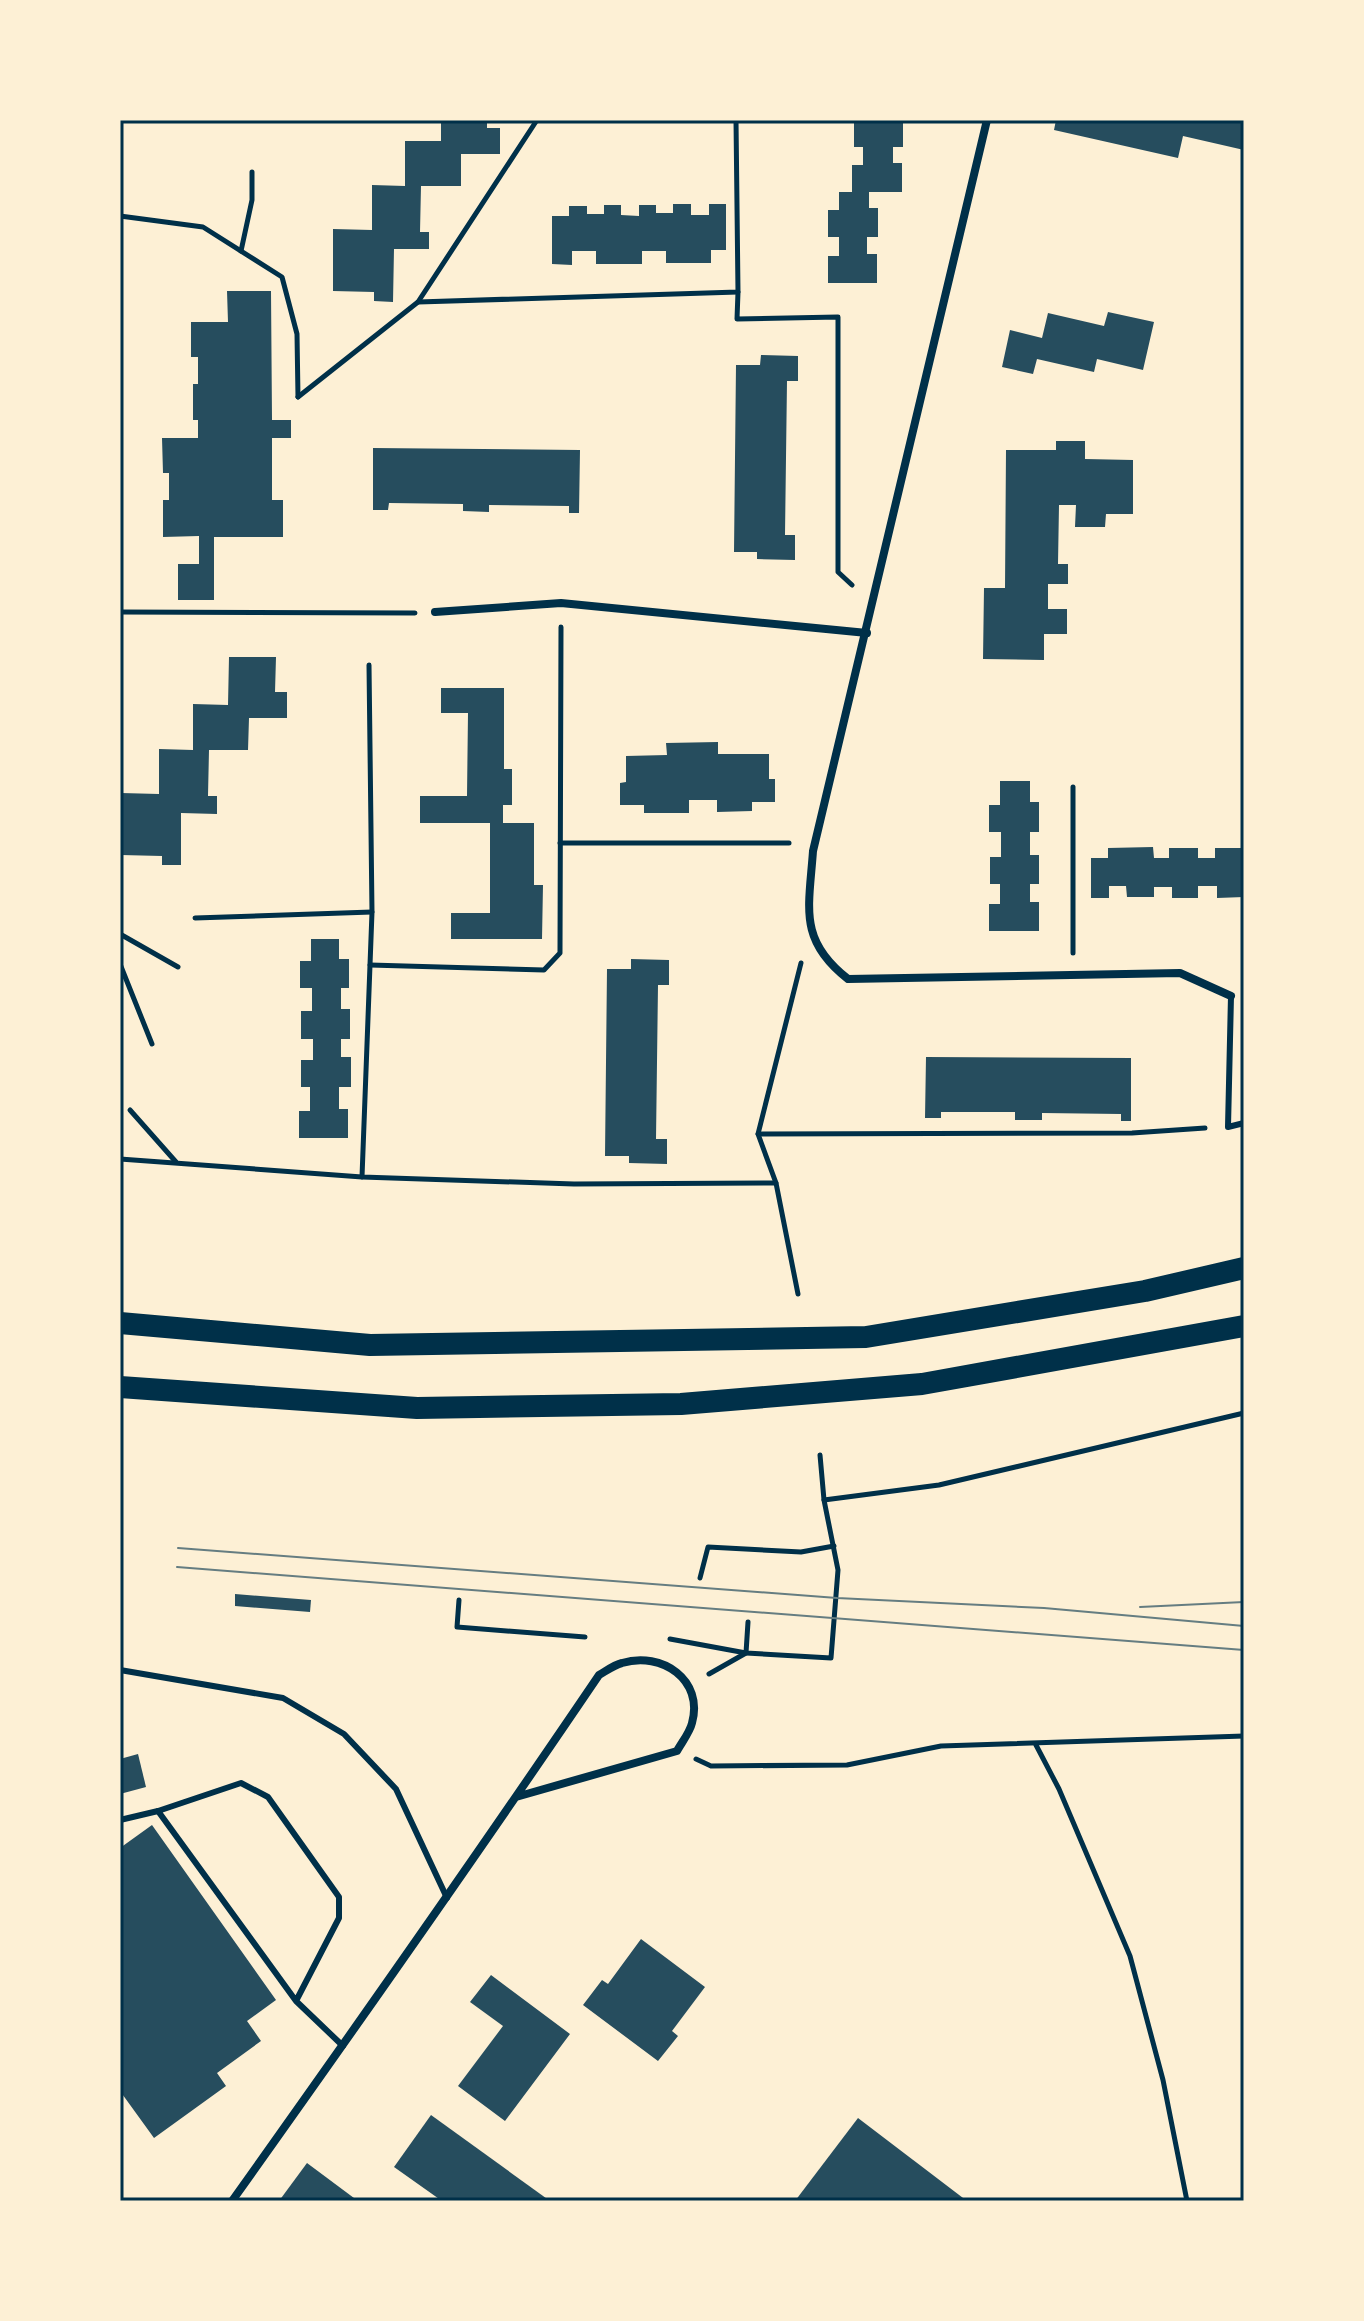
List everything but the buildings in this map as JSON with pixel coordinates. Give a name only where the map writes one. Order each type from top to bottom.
[{"type":"highway","points":[[120,1323],[370,1345],[866,1337],[1145,1291],[1244,1268]]},
{"type":"highway","points":[[120,1387],[417,1408],[681,1404],[922,1384],[1244,1326]]},
{"type":"street","points":[[987,120],[813,851],[808,923],[826,961],[848,979],[1180,973],[1231,996]]},
{"type":"street","points":[[435,612],[561,603],[867,633]]},
{"type":"street","points":[[232,2201],[448,1898],[516,1797],[599,1675],[623,1663],[656,1661],[684,1675],[695,1699],[692,1725],[677,1751],[516,1797]]},
{"type":"lane","points":[[1231,996],[1228,1127],[1244,1123]]},
{"type":"lane","points":[[120,1670],[283,1698],[344,1734],[396,1789],[448,1898]]},
{"type":"lane","points":[[120,1820],[158,1811],[241,1783],[268,1797],[339,1897],[339,1918],[296,2001]]},
{"type":"lane","points":[[158,1811],[296,2001],[343,2046]]},
{"type":"path","points":[[120,216],[203,227],[282,277],[297,334],[298,397],[418,302],[537,120]]},
{"type":"path","points":[[736,120],[737,319],[838,317],[838,572],[852,585]]},
{"type":"path","points":[[241,251],[252,200],[252,172]]},
{"type":"path","points":[[418,302],[738,292]]},
{"type":"path","points":[[370,965],[544,970],[560,953],[561,603]]},
{"type":"path","points":[[120,612],[422,613]]},
{"type":"path","points":[[362,1177],[372,912],[369,665]]},
{"type":"path","points":[[1073,787],[1073,953]]},
{"type":"path","points":[[560,843],[789,843]]},
{"type":"path","points":[[195,918],[372,912]]},
{"type":"path","points":[[120,934],[178,967]]},
{"type":"path","points":[[120,964],[152,1044]]},
{"type":"path","points":[[789,1006],[758,1134],[776,1183],[798,1294]]},
{"type":"path","points":[[130,1110],[176,1162]]},
{"type":"path","points":[[758,1134],[1132,1133],[1228,1127]]},
{"type":"path","points":[[120,1159],[362,1177],[574,1184],[776,1183]]},
{"type":"path","points":[[824,1500],[939,1485],[1244,1413]]},
{"type":"path","points":[[669,1639],[746,1653],[831,1658],[838,1570],[824,1500],[820,1455]]},
{"type":"path","points":[[700,1578],[708,1547],[801,1552],[834,1546]]},
{"type":"path","points":[[459,1600],[457,1627],[585,1637]]},
{"type":"path","points":[[746,1653],[748,1622]]},
{"type":"path","points":[[711,1670],[746,1653]]},
{"type":"path","points":[[677,1751],[711,1766],[847,1765],[941,1746],[1244,1736]]},
{"type":"path","points":[[1036,1745],[1059,1789],[1130,1956],[1163,2080],[1187,2201]]},
{"type":"tram line","points":[[178,1548],[837,1598],[1044,1608],[1244,1626]]},
{"type":"tram line","points":[[177,1567],[1244,1650]]},
{"type":"tram line","points":[[1140,1607],[1244,1602]]}]
